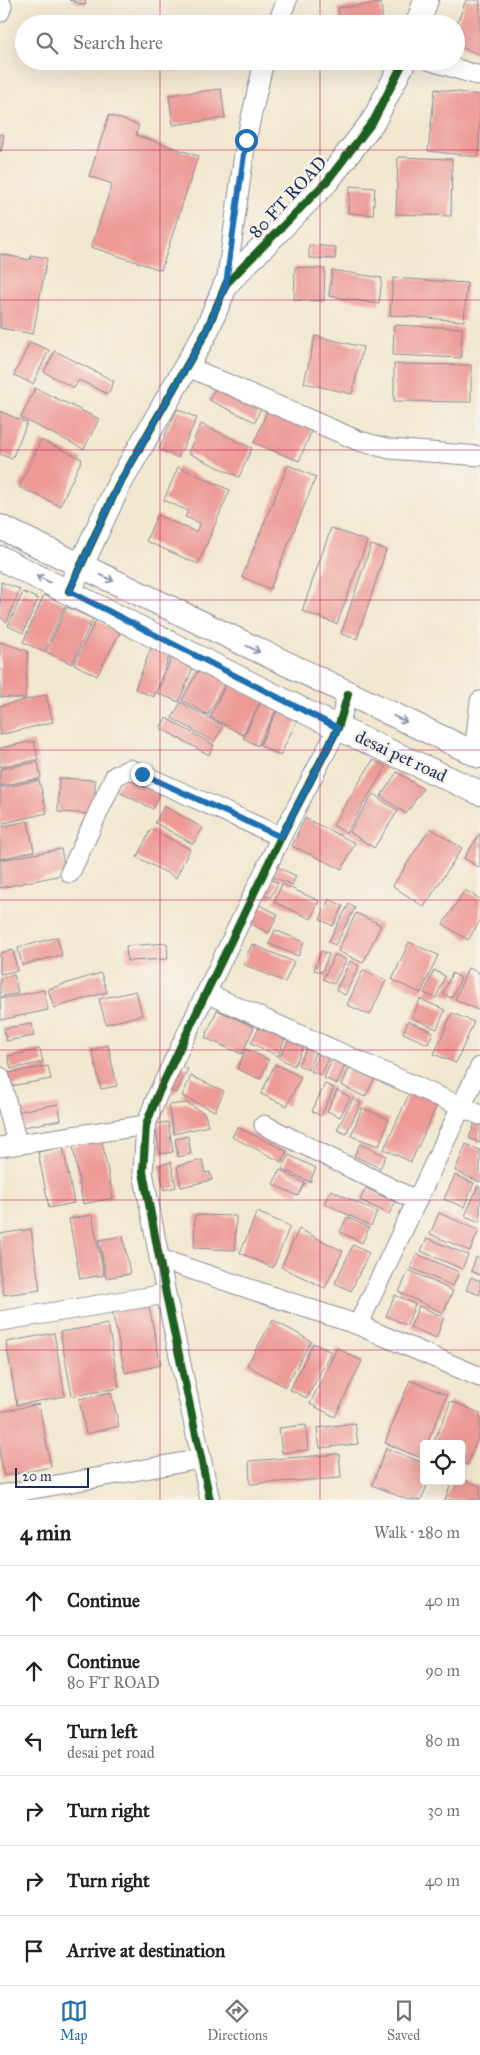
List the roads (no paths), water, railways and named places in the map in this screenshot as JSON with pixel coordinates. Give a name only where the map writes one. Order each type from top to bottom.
[{"type":"street","points":[[281,15],[287,0]]},
{"type":"street","points":[[421,15],[426,0]]},
{"type":"street","points":[[226,284],[246,140],[262,70]]},
{"type":"street","name":"80 FT ROAD","points":[[69,591],[118,486],[206,332],[226,284],[327,181],[374,120],[399,70]]},
{"type":"street","points":[[460,70],[480,76]]},
{"type":"street","points":[[186,366],[359,442],[390,449],[480,456]]},
{"type":"street","name":"desai pet road","points":[[0,527],[477,755]]},
{"type":"street","name":"desai pet road","points":[[0,558],[69,591],[338,728],[480,793]]},
{"type":"street","points":[[210,1500],[166,1294],[143,1172],[146,1125],[157,1096],[281,837],[338,728],[348,694]]},
{"type":"street","points":[[477,755],[480,701]]},
{"type":"street","points":[[70,873],[115,776],[130,769],[281,837]]},
{"type":"street","points":[[206,993],[480,1115]]},
{"type":"street","points":[[358,1325],[480,1067]]},
{"type":"street","points":[[0,1077],[9,1145],[146,1125]]},
{"type":"street","points":[[264,1125],[417,1201]]},
{"type":"street","points":[[160,1259],[358,1325],[480,1377]]},
{"type":"street","points":[[0,1321],[166,1294]]},
{"type":"street","points":[[0,1495],[201,1459]]}]
